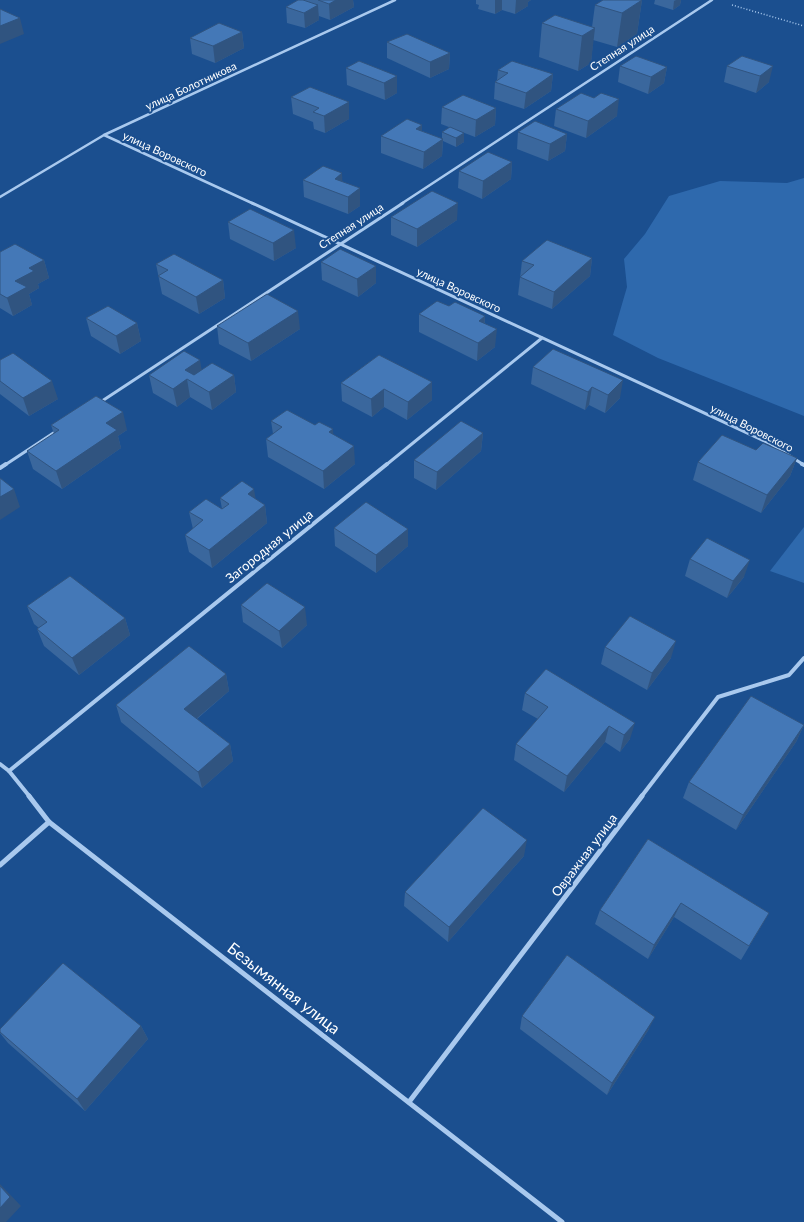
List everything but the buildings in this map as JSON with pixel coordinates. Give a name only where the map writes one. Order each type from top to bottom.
[{"type":"street","name":"улица Болотникова","points":[[0,197],[104,135],[395,0]]},
{"type":"street","name":"Степная улица","points":[[93,407],[712,0]]},
{"type":"street","name":"улица Воровского","points":[[104,135],[771,444],[804,465]]},
{"type":"street","name":"Загородная улица","points":[[9,771],[542,338]]},
{"type":"street","points":[[0,468],[60,429]]},
{"type":"street","name":"Овражная улица","points":[[409,1102],[718,697],[789,675],[804,658]]},
{"type":"street","name":"Безымянная улица","points":[[0,764],[9,771],[49,822],[562,1222]]},
{"type":"street","points":[[0,866],[49,822]]},
{"type":"path","points":[[729,5],[804,26]]},
{"type":"shaded area","points":[[804,178],[804,416],[658,358],[613,335],[627,287],[624,259],[645,234],[669,196],[720,181],[787,183]]},
{"type":"shaded area","points":[[804,527],[804,583],[770,571]]}]
